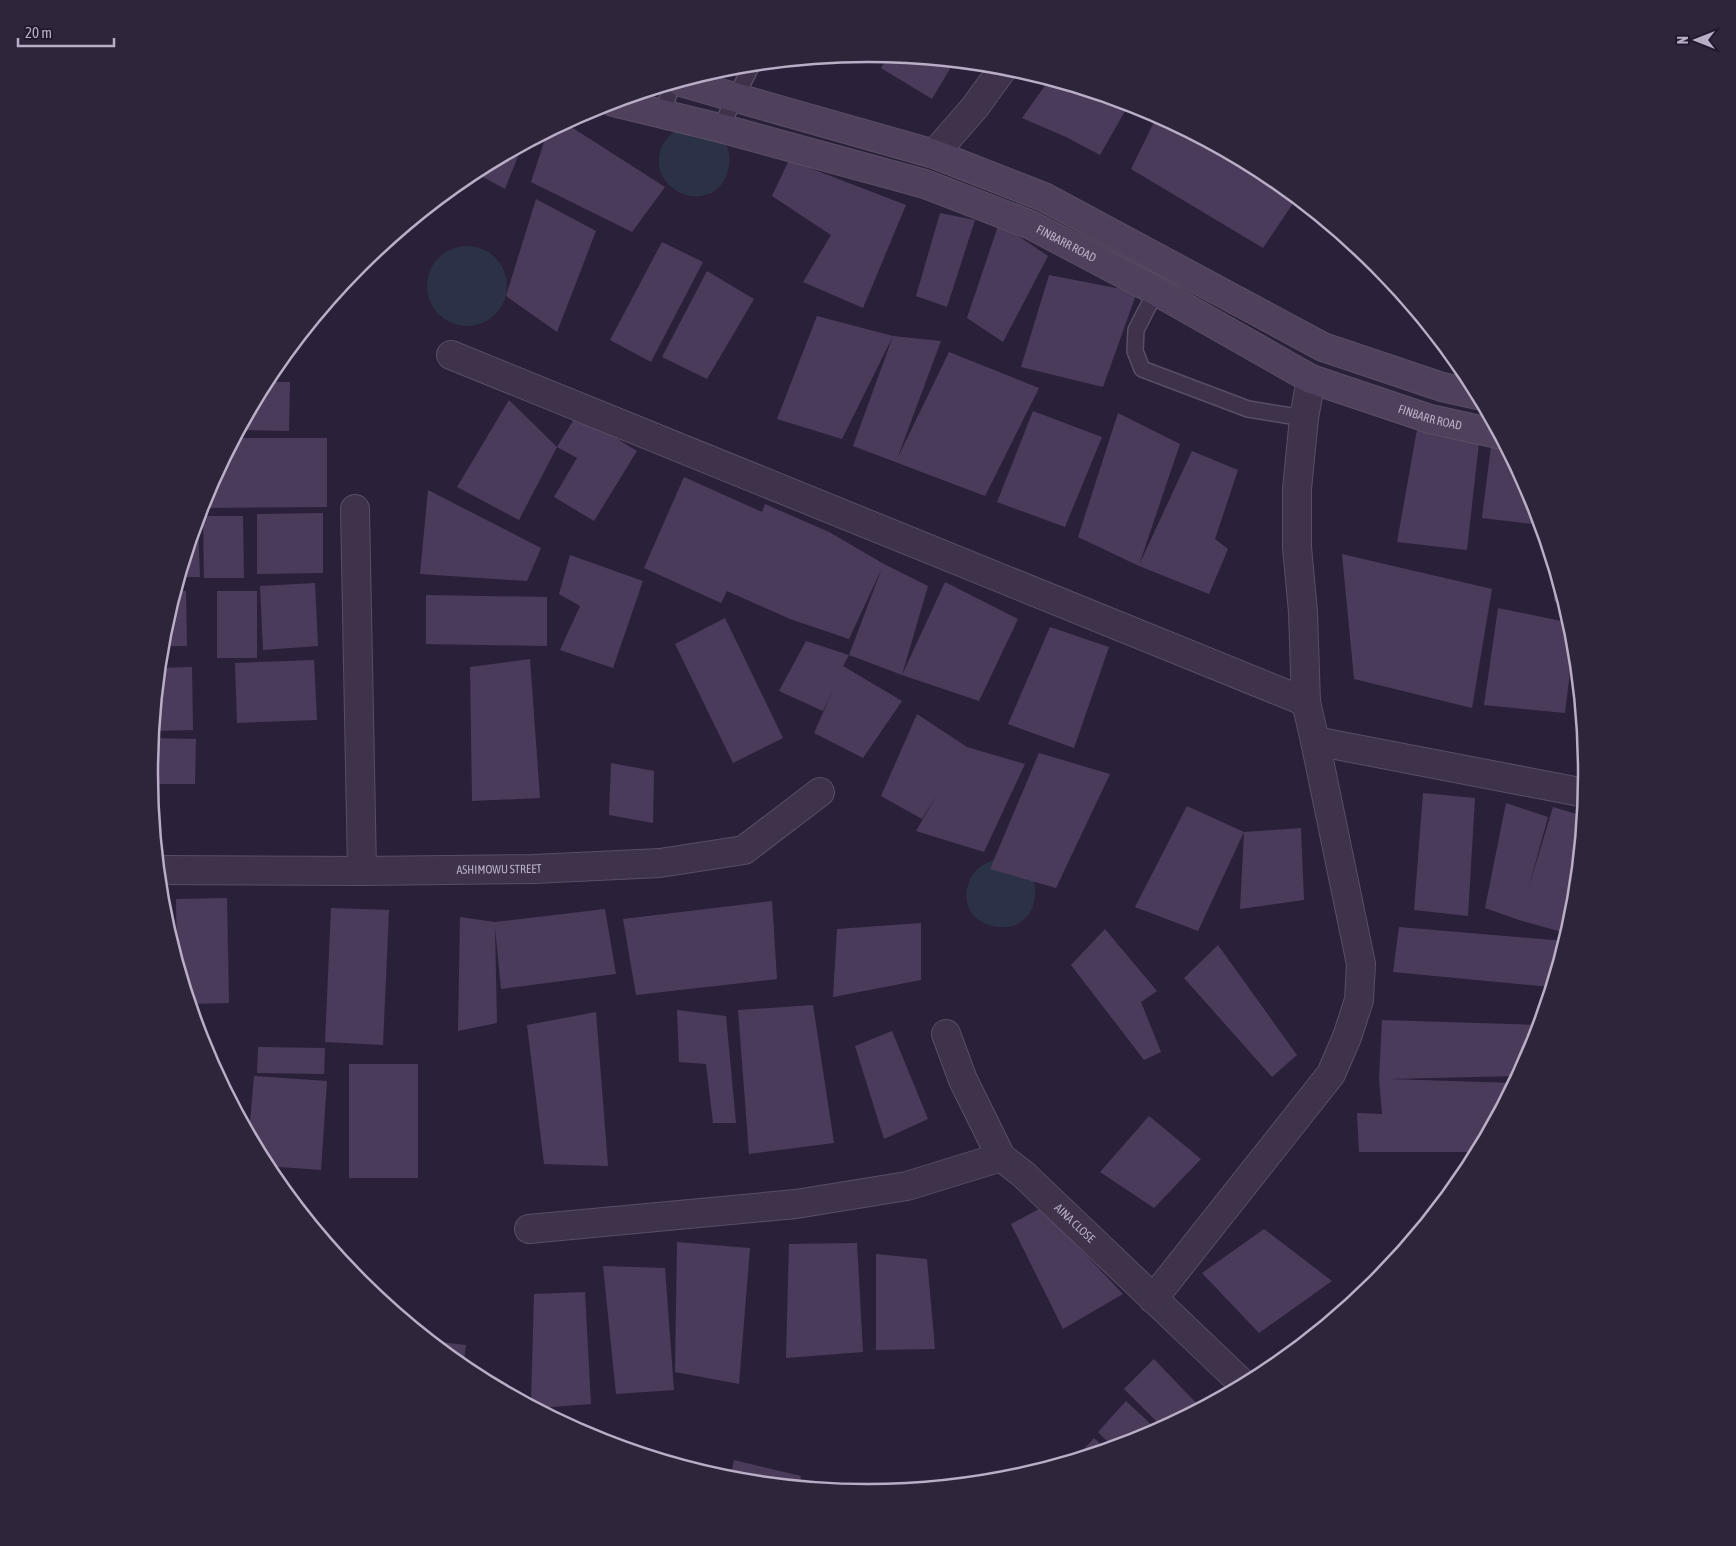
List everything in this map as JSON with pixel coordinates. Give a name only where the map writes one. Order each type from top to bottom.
[{"type":"main road","points":[[692,85],[934,154],[1044,197],[1323,347],[1442,387],[1468,393]]},
{"type":"main road","name":"FINBARR ROAD","points":[[626,105],[720,128],[925,184],[1031,225],[1156,291],[1310,379],[1430,419],[1491,432]]},
{"type":"street","points":[[934,154],[998,75]]},
{"type":"street","points":[[451,355],[1306,702]]},
{"type":"street","points":[[1153,1299],[1331,1074],[1347,1037],[1359,1000],[1361,964],[1306,702],[1303,612],[1297,547],[1297,489],[1310,379]]},
{"type":"street","points":[[354,510],[362,871]]},
{"type":"street","points":[[1315,741],[1578,791]]},
{"type":"street","name":"ASHIMOWU STREET","points":[[165,870],[362,871],[534,869],[660,863],[744,850],[820,792]]},
{"type":"street","name":"AINA CLOSE","points":[[946,1034],[963,1080],[1001,1156],[1023,1174],[1238,1379]]},
{"type":"street","points":[[529,1229],[805,1202],[907,1186],[1001,1156]]},
{"type":"lane","points":[[720,128],[748,73]]},
{"type":"lane","points":[[662,115],[670,91]]},
{"type":"lane","points":[[1156,291],[1136,330],[1135,351],[1142,369],[1248,409],[1304,418]]},
{"type":"shaded area","points":[[685,127],[719,136],[727,147],[729,167],[727,173],[721,185],[709,194],[693,196],[682,194],[666,181],[661,172],[659,162],[660,151],[672,134]]},
{"type":"shaded area","points":[[467,246],[482,249],[495,258],[504,271],[507,286],[504,301],[495,314],[482,323],[467,326],[452,323],[439,314],[430,301],[427,286],[430,271],[439,258],[452,249]]},
{"type":"shaded area","points":[[998,859],[1034,881],[1034,902],[1027,917],[1014,925],[1000,927],[985,924],[974,915],[967,902],[970,879],[983,865]]},
{"type":"building","points":[[885,63],[951,68],[932,99],[881,68]]},
{"type":"building","points":[[1045,85],[1096,100],[1125,111],[1100,155],[1066,137],[1022,118]]},
{"type":"building","points":[[1154,123],[1223,158],[1263,182],[1293,203],[1263,248],[1131,169]]},
{"type":"building","points":[[572,128],[665,187],[632,232],[531,182],[544,141]]},
{"type":"building","points":[[518,155],[505,189],[482,176]]},
{"type":"building","points":[[789,160],[906,205],[863,308],[803,282],[831,235],[772,196]]},
{"type":"building","points":[[536,199],[596,231],[557,332],[506,296]]},
{"type":"building","points":[[940,213],[975,220],[947,307],[916,296]]},
{"type":"building","points":[[999,223],[1048,256],[1003,342],[967,318]]},
{"type":"building","points":[[662,242],[703,262],[651,362],[610,340]]},
{"type":"building","points":[[707,271],[754,299],[707,379],[662,357]]},
{"type":"building","points":[[1049,275],[1137,292],[1103,387],[1021,367]]},
{"type":"building","points":[[817,316],[893,336],[842,439],[777,419]]},
{"type":"building","points":[[893,336],[941,341],[897,459],[949,352],[1039,388],[985,496],[853,446]]},
{"type":"building","points":[[275,382],[290,382],[289,431],[246,430]]},
{"type":"building","points":[[509,400],[557,447],[519,520],[457,487]]},
{"type":"building","points":[[1033,411],[1102,437],[1065,527],[997,502]]},
{"type":"building","points":[[1118,413],[1180,444],[1139,565],[1192,451],[1238,470],[1215,539],[1228,549],[1209,594],[1139,566],[1078,537]]},
{"type":"building","points":[[577,414],[637,451],[594,521],[554,497],[577,458],[557,447]]},
{"type":"building","points":[[1418,424],[1480,434],[1467,550],[1397,542]]},
{"type":"building","points":[[242,438],[327,438],[327,507],[209,508]]},
{"type":"building","points":[[1492,438],[1505,459],[1533,524],[1482,518]]},
{"type":"building","points":[[684,477],[762,512],[765,504],[829,532],[884,564],[928,586],[902,675],[849,655],[882,568],[849,639],[790,619],[727,591],[721,603],[644,568]]},
{"type":"building","points":[[428,490],[541,548],[527,581],[420,574]]},
{"type":"building","points":[[323,513],[323,573],[257,574],[257,514]]},
{"type":"building","points":[[206,516],[243,516],[244,578],[204,578],[203,524]]},
{"type":"building","points":[[199,536],[200,577],[186,577]]},
{"type":"building","points":[[1342,554],[1492,589],[1472,708],[1354,679]]},
{"type":"building","points":[[570,555],[643,581],[613,668],[560,650],[580,606],[559,594]]},
{"type":"building","points":[[945,582],[1018,619],[979,701],[902,675]]},
{"type":"building","points":[[315,583],[318,646],[263,650],[260,586]]},
{"type":"building","points":[[1554,589],[1557,602],[1554,601]]},
{"type":"building","points":[[182,591],[186,591],[187,646],[169,646]]},
{"type":"building","points":[[217,591],[257,591],[257,658],[217,658]]},
{"type":"building","points":[[426,595],[547,597],[547,646],[426,644]]},
{"type":"building","points":[[1498,608],[1562,621],[1570,669],[1565,713],[1484,705]]},
{"type":"building","points":[[725,618],[783,738],[733,763],[675,644]]},
{"type":"building","points":[[1050,627],[1109,647],[1074,748],[1008,724]]},
{"type":"building","points":[[806,641],[849,655],[843,666],[902,701],[863,758],[814,733],[834,688],[823,711],[779,691]]},
{"type":"building","points":[[530,659],[540,798],[472,801],[470,667]]},
{"type":"building","points":[[314,660],[317,720],[237,723],[235,663]]},
{"type":"building","points":[[192,667],[193,730],[159,731],[166,668]]},
{"type":"building","points":[[917,714],[967,747],[1025,764],[984,852],[916,831],[938,793],[922,819],[881,796]]},
{"type":"building","points":[[159,738],[196,739],[195,784],[158,784]]},
{"type":"building","points":[[1039,753],[1110,774],[1056,888],[990,869]]},
{"type":"building","points":[[611,763],[654,771],[653,823],[609,815]]},
{"type":"building","points":[[1423,793],[1475,798],[1468,916],[1414,910]]},
{"type":"building","points":[[1506,803],[1548,817],[1528,890],[1553,807],[1577,814],[1572,866],[1560,931],[1485,908]]},
{"type":"building","points":[[1187,806],[1244,832],[1198,931],[1135,907]]},
{"type":"building","points":[[1301,828],[1304,900],[1240,909],[1244,832]]},
{"type":"building","points":[[227,898],[229,1003],[196,1004],[177,935],[176,899]]},
{"type":"building","points":[[772,901],[777,979],[636,995],[623,919]]},
{"type":"building","points":[[331,908],[389,910],[383,1045],[325,1042]]},
{"type":"building","points":[[605,909],[616,974],[501,989],[495,927],[497,1023],[458,1031],[460,917],[495,922]]},
{"type":"building","points":[[921,923],[921,980],[833,997],[837,929]]},
{"type":"building","points":[[1399,927],[1558,940],[1545,986],[1393,972]]},
{"type":"building","points":[[1105,929],[1157,991],[1141,1002],[1161,1052],[1144,1060],[1071,965]]},
{"type":"building","points":[[1218,945],[1297,1055],[1272,1077],[1184,978]]},
{"type":"building","points":[[813,1005],[834,1143],[749,1154],[738,1010]]},
{"type":"building","points":[[677,1010],[726,1016],[736,1123],[713,1123],[706,1064],[679,1062]]},
{"type":"building","points":[[596,1012],[608,1166],[544,1164],[527,1025]]},
{"type":"building","points":[[1382,1020],[1532,1025],[1510,1076],[1389,1079],[1507,1083],[1469,1152],[1359,1152],[1357,1113],[1382,1114],[1379,1079]]},
{"type":"building","points":[[892,1031],[928,1119],[884,1139],[855,1046]]},
{"type":"building","points":[[258,1047],[325,1048],[324,1074],[257,1073]]},
{"type":"building","points":[[349,1064],[418,1064],[418,1178],[349,1178]]},
{"type":"building","points":[[254,1076],[327,1081],[321,1170],[276,1167],[250,1122]]},
{"type":"building","points":[[1149,1116],[1201,1159],[1154,1208],[1100,1172]]},
{"type":"building","points":[[1041,1208],[1123,1294],[1063,1329],[1011,1224]]},
{"type":"building","points":[[1264,1229],[1332,1281],[1259,1333],[1202,1273]]},
{"type":"building","points":[[677,1242],[750,1248],[739,1384],[675,1372]]},
{"type":"building","points":[[857,1243],[863,1352],[786,1358],[789,1244]]},
{"type":"building","points":[[876,1254],[927,1259],[935,1349],[876,1350]]},
{"type":"building","points":[[603,1266],[665,1268],[674,1390],[616,1394]]},
{"type":"building","points":[[585,1292],[591,1404],[549,1407],[531,1398],[534,1294]]},
{"type":"building","points":[[442,1342],[466,1345],[464,1358]]},
{"type":"building","points":[[1154,1359],[1196,1403],[1157,1422],[1124,1389]]},
{"type":"building","points":[[1126,1401],[1151,1424],[1108,1442],[1098,1432]]},
{"type":"building","points":[[1094,1438],[1101,1444],[1096,1446],[1083,1450]]},
{"type":"building","points":[[734,1460],[801,1476],[800,1480],[732,1470]]}]
